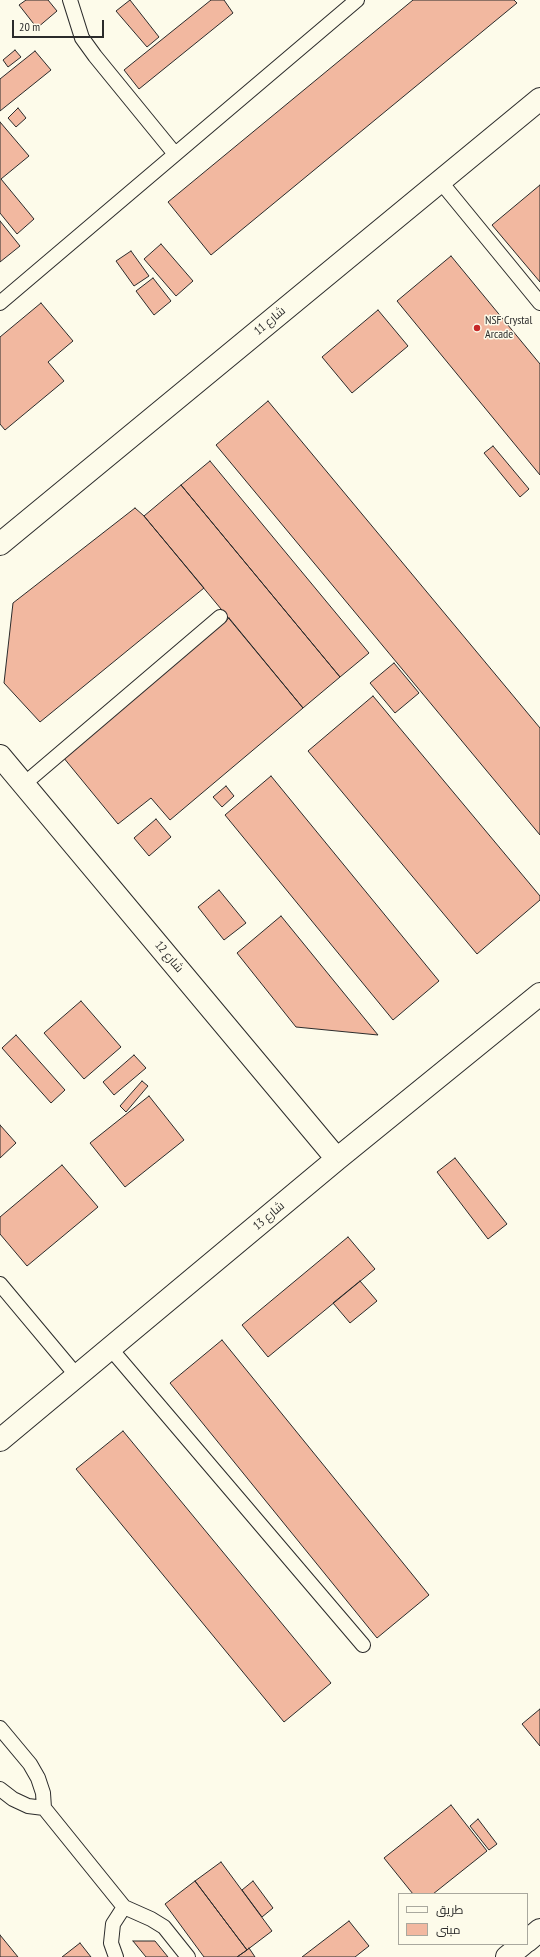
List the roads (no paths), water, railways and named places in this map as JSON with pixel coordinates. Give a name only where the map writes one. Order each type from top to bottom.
[{"type":"street","name":"شارع 11","points":[[0,544],[540,99]]},
{"type":"street","name":"شارع 12","points":[[0,756],[337,1159]]},
{"type":"street","name":"شارع 13","points":[[0,1440],[337,1159],[540,994]]},
{"type":"street","points":[[528,1940],[540,1930]]},
{"type":"street","points":[[507,1957],[522,1945]]},
{"type":"lane","points":[[70,0],[82,38],[175,154]]},
{"type":"lane","points":[[0,303],[357,0]]},
{"type":"lane","points":[[440,181],[540,303]]},
{"type":"lane","points":[[24,784],[220,617]]},
{"type":"lane","points":[[0,1284],[76,1376]]},
{"type":"lane","points":[[110,1348],[363,1645]]},
{"type":"lane","points":[[0,1728],[30,1764],[38,1778],[43,1793],[44,1808],[124,1907],[152,1919],[164,1927],[188,1957]]},
{"type":"lane","points":[[0,1789],[13,1799],[28,1806],[44,1808]]},
{"type":"lane","points":[[116,1957],[112,1943],[114,1924],[124,1907]]},
{"type":"place","name":"NSF Crystal Arcade","points":[[477,328]]}]
